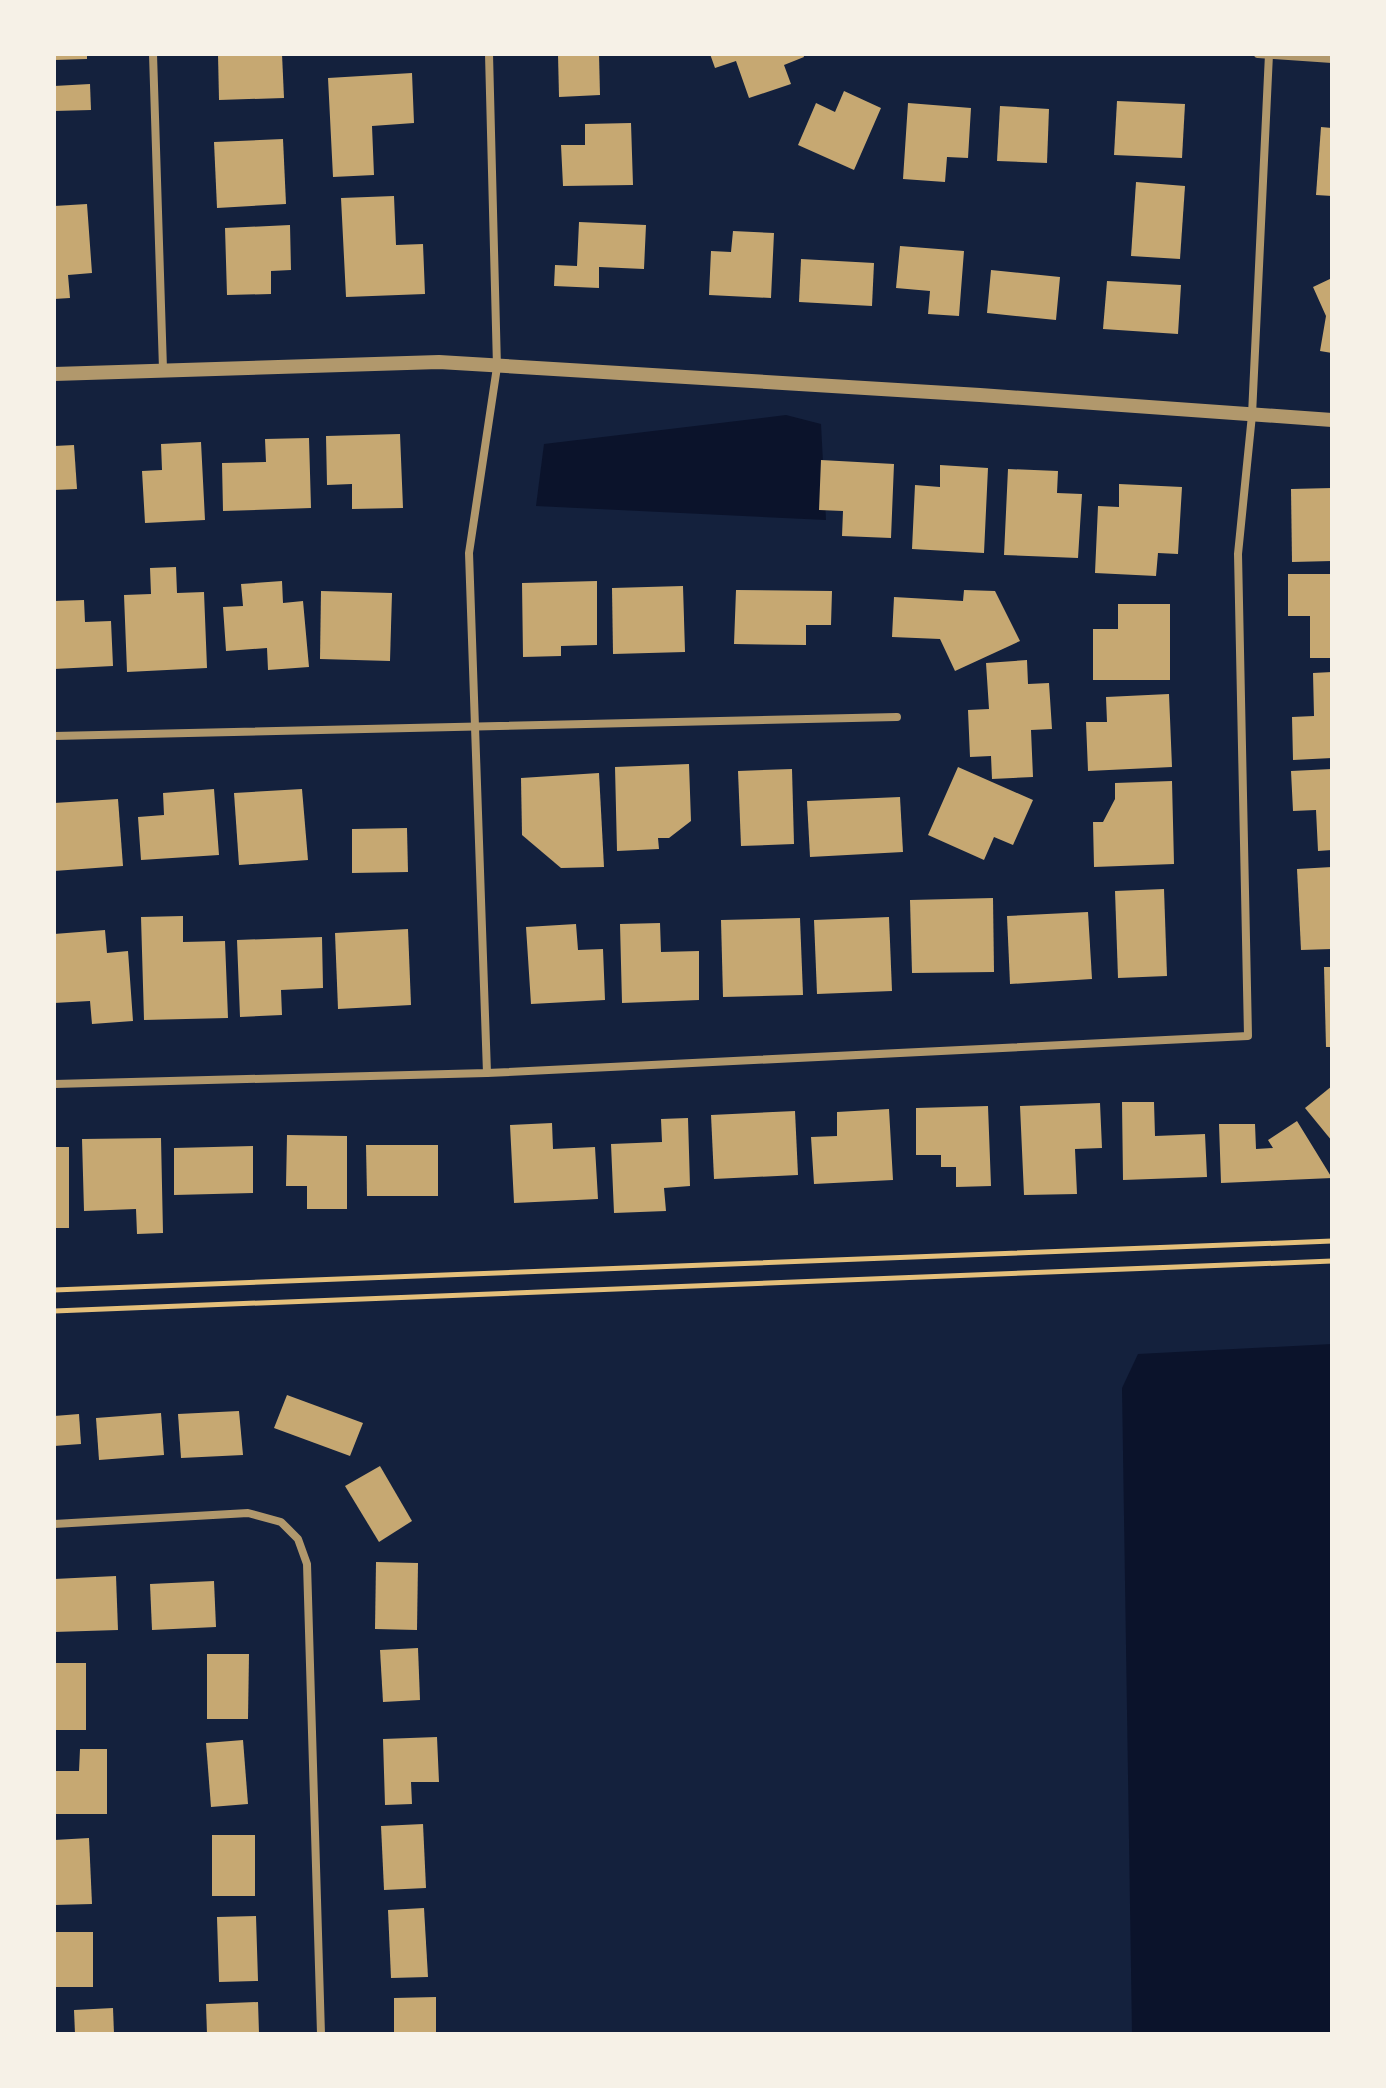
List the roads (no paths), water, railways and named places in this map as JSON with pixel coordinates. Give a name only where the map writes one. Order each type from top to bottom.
[{"type":"street","points":[[153,54],[163,369]]},
{"type":"street","points":[[487,1073],[469,553],[497,367],[489,54]]},
{"type":"street","points":[[1258,54],[1332,59]]},
{"type":"street","points":[[54,1084],[487,1073],[1248,1036],[1238,554],[1252,415],[1269,54]]},
{"type":"street","points":[[54,374],[439,362],[1332,420]]},
{"type":"street","points":[[54,736],[897,717]]},
{"type":"street","points":[[54,1524],[248,1513],[281,1522],[298,1539],[307,1564],[321,2034]]},
{"type":"water","points":[[786,415],[821,424],[826,520],[536,506],[544,444]]},
{"type":"water","points":[[1332,1344],[1332,2034],[1132,2034],[1122,1388],[1138,1354]]}]
